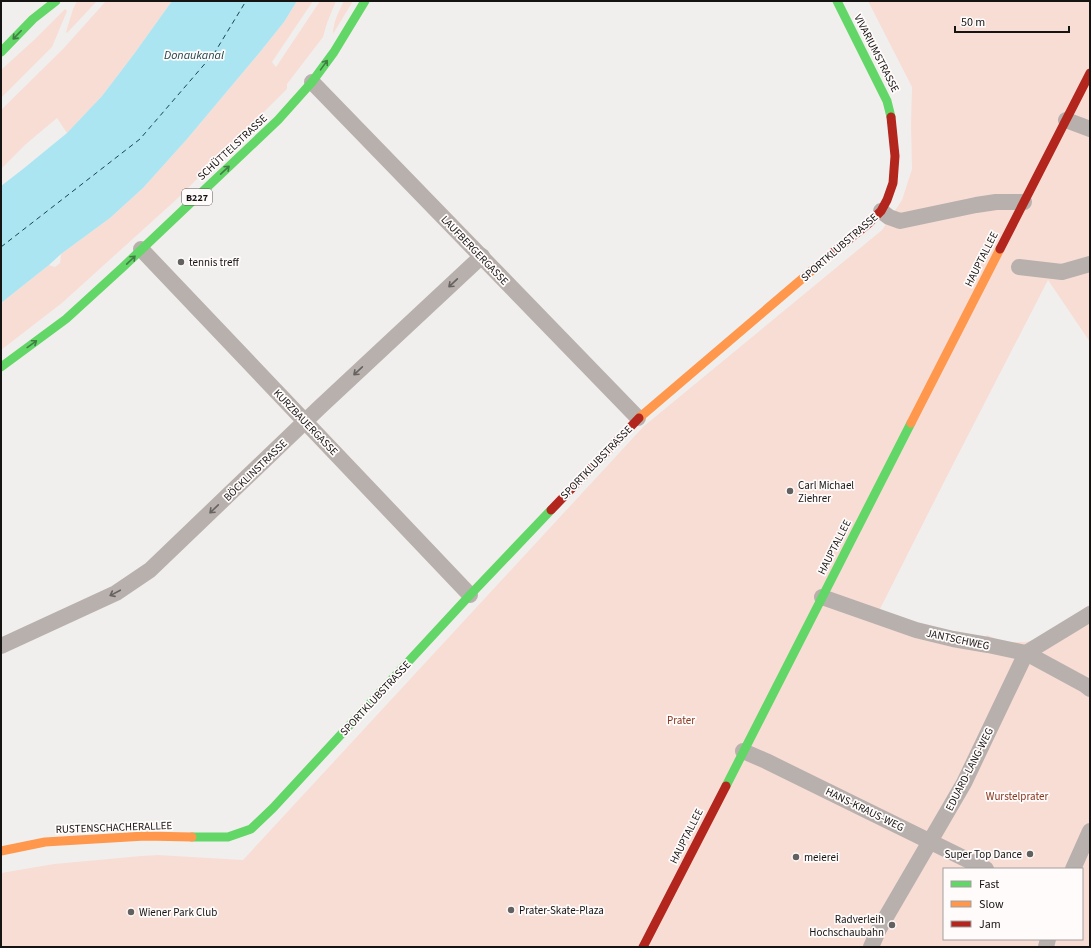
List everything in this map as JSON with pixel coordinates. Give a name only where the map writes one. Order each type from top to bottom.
[{"type":"street","points":[[33,19],[45,1]]},
{"type":"street","points":[[1,52],[33,19],[56,1]]},
{"type":"street","name":"SCHÜTTELSTRASSE","points":[[1,367],[66,319],[278,120],[312,82],[334,52],[365,1]]},
{"type":"street","name":"VIVARIUMSTRASSE","points":[[837,1],[887,101],[892,120],[895,156],[893,183],[881,210]]},
{"type":"street","name":"HAUPTALLEE","points":[[643,947],[1090,73]]},
{"type":"street","name":"LAUFBERGERGASSE","points":[[312,82],[638,418]]},
{"type":"street","points":[[1066,120],[1090,129]]},
{"type":"street","name":"SPORTKLUBSTRASSE","points":[[228,837],[251,828],[273,808],[470,595],[638,418],[869,223],[881,210],[889,217],[900,221],[976,205],[996,202],[1024,202]]},
{"type":"street","name":"KURZBAUERGASSE","points":[[141,249],[470,595]]},
{"type":"street","name":"BÖCKLINSTRASSE","points":[[1,646],[116,593],[150,570],[482,256]]},
{"type":"street","points":[[1019,267],[1062,272],[1090,264]]},
{"type":"street","name":"JANTSCHWEG","points":[[822,597],[916,630],[953,639],[1026,653],[1090,689]]},
{"type":"street","points":[[1026,653],[1090,614]]},
{"type":"street","name":"EDUARD-LANG-WEG","points":[[870,947],[964,783],[1026,653]]},
{"type":"street","name":"HANS-KRAUS-WEG","points":[[743,751],[984,868]]},
{"type":"street","points":[[1074,868],[1090,831]]},
{"type":"street","name":"RUSTENSCHACHERALLEE","points":[[1,851],[45,842],[138,836],[228,837]]},
{"type":"green space","points":[[77,1],[97,1],[67,33],[66,32],[73,9]]},
{"type":"green space","points":[[106,1],[172,1],[102,96],[67,133],[57,118],[26,144],[1,169],[1,110],[63,49]]},
{"type":"green space","points":[[297,1],[313,1],[272,62],[276,67],[320,1],[336,1],[323,37],[287,84],[287,89],[178,198],[62,303],[1,350],[1,303],[49,265],[55,267],[60,263],[61,254],[110,218],[143,188],[187,139],[260,52],[284,22]]},
{"type":"green space","points":[[344,1],[353,1],[333,34],[335,21]]},
{"type":"green space","name":"Prater","points":[[868,1],[1090,1],[1090,342],[1048,280],[879,611],[923,627],[985,638],[987,635],[1004,642],[1026,642],[1043,638],[1090,604],[1090,947],[1,947],[1,873],[54,864],[158,855],[243,860],[644,426],[882,230],[902,200],[912,169],[912,87]]},
{"type":"green space","points":[[65,9],[67,11],[52,47],[1,98],[1,70]]},
{"type":"water","name":"Donaukanal","points":[[172,1],[297,1],[284,22],[260,52],[187,139],[143,188],[110,218],[61,254],[1,303],[1,186],[67,133],[102,96]]},
{"type":"ferry route","points":[[1,247],[140,139],[215,52],[246,1]]},
{"type":"traffic: fast","points":[[1,52],[33,19],[56,1]]},
{"type":"traffic: fast","points":[[1,367],[66,319],[278,120],[312,82],[334,52],[365,1]]},
{"type":"traffic: fast","points":[[837,1],[887,101],[891,117]]},
{"type":"traffic: fast","points":[[726,786],[911,423]]},
{"type":"traffic: fast","points":[[192,837],[228,837],[251,829],[273,808],[470,595],[551,510]]},
{"type":"traffic: slow","points":[[911,423],[1000,249]]},
{"type":"traffic: slow","points":[[639,418],[830,255]]},
{"type":"traffic: slow","points":[[1,851],[45,842],[145,836],[192,837]]},
{"type":"traffic: jam","points":[[1000,249],[1090,73]]},
{"type":"traffic: jam","points":[[830,255],[869,223],[881,211],[887,200],[893,183],[895,156],[891,117]]},
{"type":"traffic: jam","points":[[551,510],[639,418]]},
{"type":"traffic: jam","points":[[643,947],[726,786]]},
{"type":"place","name":"tennis treff","points":[[181,262]]},
{"type":"place","name":"Carl Michael Ziehrer","points":[[790,491]]},
{"type":"place","name":"Super Top Dance","points":[[1030,854]]},
{"type":"place","name":"meierei","points":[[796,857]]},
{"type":"place","name":"Prater-Skate-Plaza","points":[[511,910]]},
{"type":"place","name":"Wiener Park Club","points":[[131,912]]},
{"type":"place","name":"Radverleih Hochschaubahn","points":[[892,925]]},
{"type":"park label","name":"Wurstelprater","points":[[1017,796]]}]
